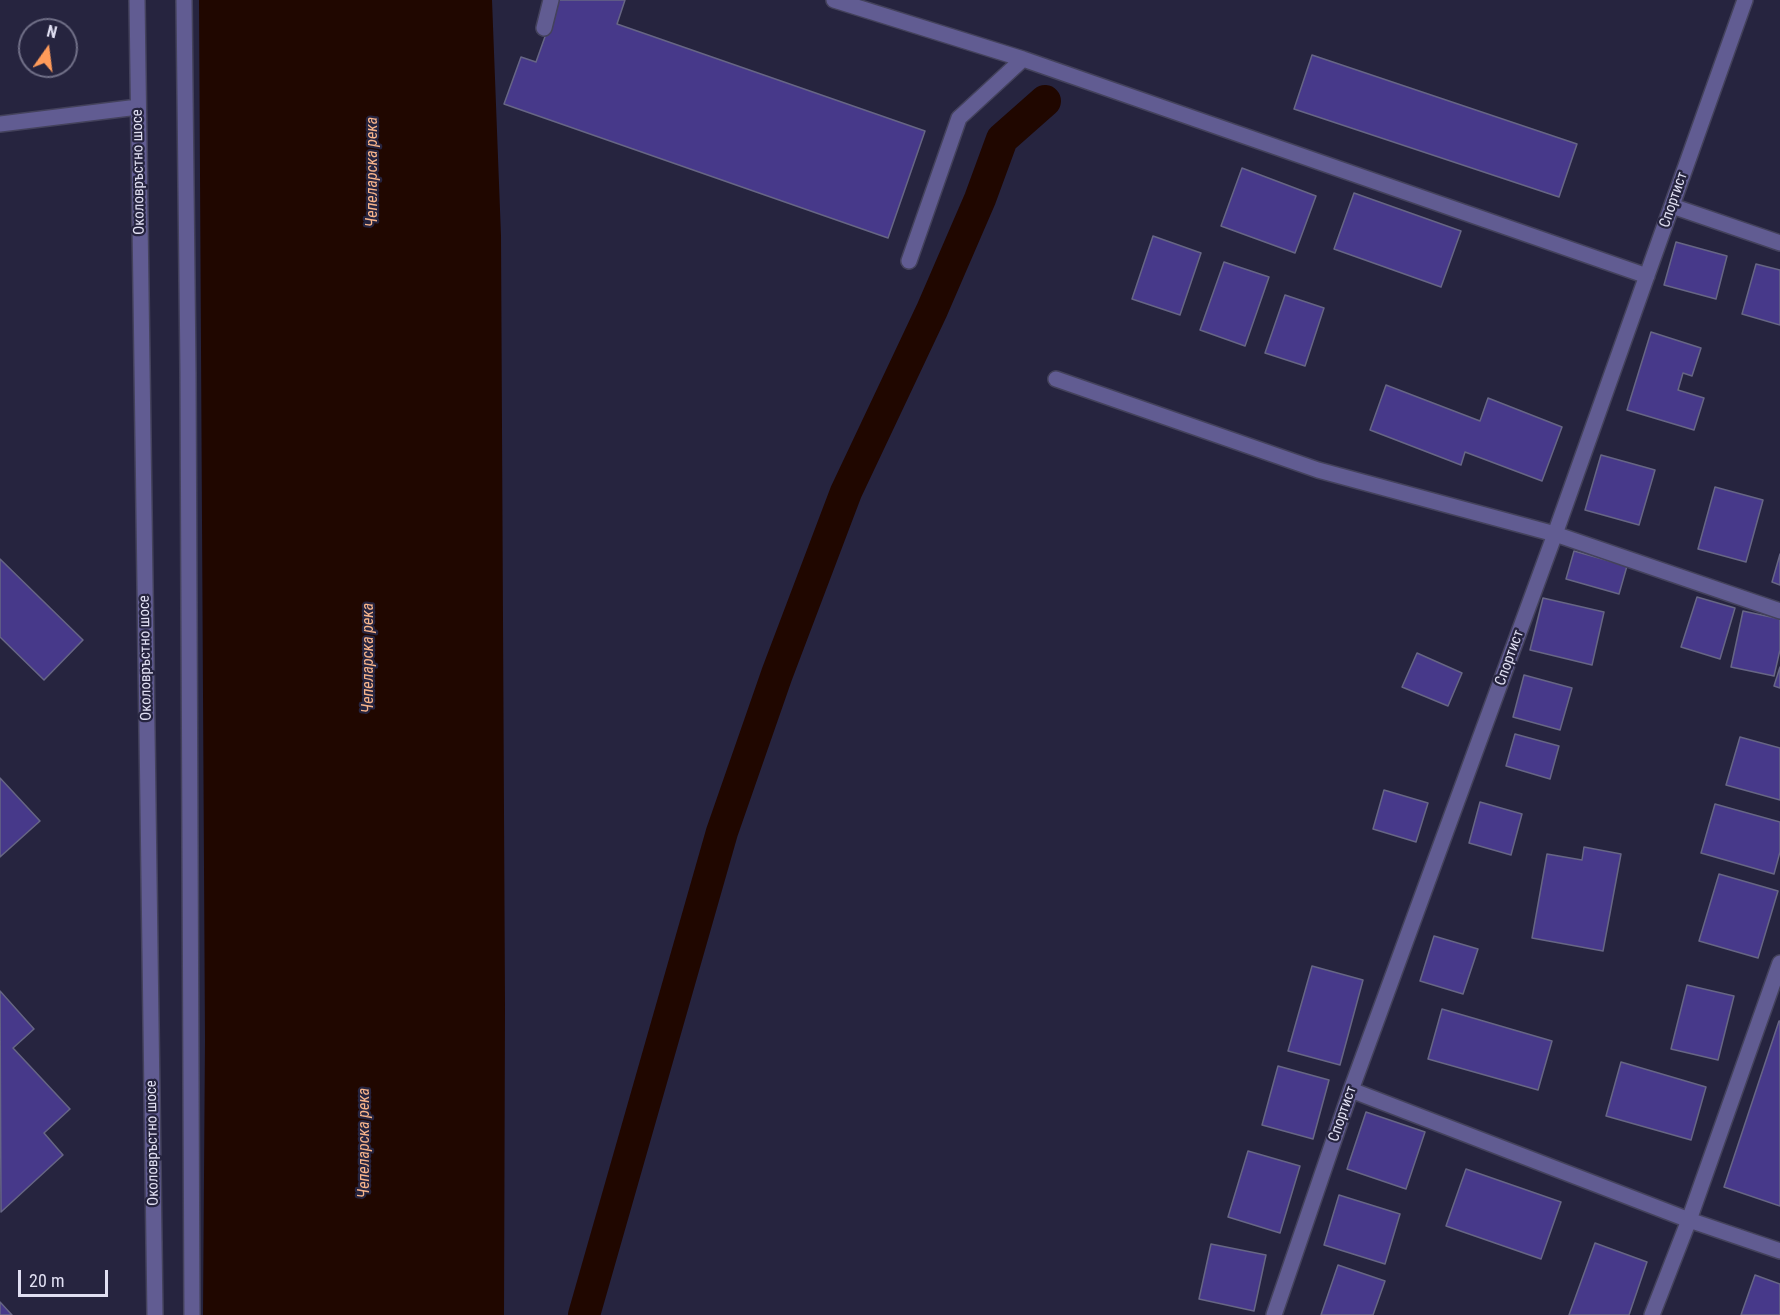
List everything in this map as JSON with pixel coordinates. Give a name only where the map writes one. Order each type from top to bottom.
[{"type":"street","name":"Околовръстно шосе","points":[[137,0],[155,1315]]},
{"type":"street","points":[[184,0],[192,1315]]},
{"type":"street","points":[[544,28],[551,0]]},
{"type":"street","points":[[834,0],[1023,59],[1647,276]]},
{"type":"street","name":"Спортист","points":[[1274,1315],[1352,1090],[1555,534],[1745,0]]},
{"type":"street","points":[[909,261],[959,118],[1023,59]]},
{"type":"street","points":[[0,124],[138,107]]},
{"type":"street","points":[[1672,206],[1780,243]]},
{"type":"street","points":[[1056,379],[1318,470],[1555,534],[1780,611]]},
{"type":"street","points":[[1652,1315],[1689,1220],[1780,963]]},
{"type":"street","points":[[1352,1090],[1689,1220],[1780,1251]]},
{"type":"water","name":"Чепеларска река","points":[[199,0],[492,0],[501,236],[505,1007],[504,1315],[203,1315],[205,1039]]},
{"type":"building","points":[[558,0],[625,0],[617,24],[925,131],[888,238],[504,104],[521,57],[536,62]]},
{"type":"building","points":[[1312,55],[1577,144],[1559,197],[1294,109]]},
{"type":"building","points":[[1242,168],[1316,196],[1295,253],[1221,226]]},
{"type":"building","points":[[1354,193],[1461,231],[1441,287],[1334,249]]},
{"type":"building","points":[[1153,236],[1201,253],[1180,315],[1132,299]]},
{"type":"building","points":[[1676,242],[1727,256],[1716,299],[1664,285]]},
{"type":"building","points":[[1224,262],[1269,277],[1245,346],[1200,330]]},
{"type":"building","points":[[1756,264],[1780,270],[1780,325],[1742,314]]},
{"type":"building","points":[[1285,295],[1324,308],[1305,366],[1265,353]]},
{"type":"building","points":[[1651,332],[1701,348],[1692,376],[1683,373],[1678,390],[1704,398],[1694,430],[1627,410]]},
{"type":"building","points":[[1386,385],[1480,421],[1488,398],[1562,427],[1542,481],[1465,452],[1461,465],[1370,430]]},
{"type":"building","points":[[1601,455],[1655,470],[1639,525],[1585,510]]},
{"type":"building","points":[[1715,487],[1763,500],[1746,562],[1698,549]]},
{"type":"building","points":[[1574,551],[1627,566],[1619,594],[1566,579]]},
{"type":"building","points":[[1780,554],[1780,585],[1772,582]]},
{"type":"building","points":[[0,559],[83,640],[44,680],[0,637]]},
{"type":"building","points":[[1697,597],[1735,608],[1720,659],[1681,647]]},
{"type":"building","points":[[1543,598],[1604,612],[1592,665],[1530,650]]},
{"type":"building","points":[[1743,611],[1780,619],[1780,650],[1774,676],[1731,667]]},
{"type":"building","points":[[1417,653],[1462,673],[1448,706],[1402,687]]},
{"type":"building","points":[[1780,667],[1780,688],[1774,686]]},
{"type":"building","points":[[1524,675],[1572,688],[1560,730],[1513,717]]},
{"type":"building","points":[[1515,734],[1559,746],[1550,779],[1506,766]]},
{"type":"building","points":[[1740,737],[1780,748],[1780,800],[1726,785]]},
{"type":"building","points":[[0,778],[40,821],[0,857]]},
{"type":"building","points":[[1384,790],[1428,803],[1416,842],[1373,829]]},
{"type":"building","points":[[1480,802],[1522,814],[1511,855],[1469,843]]},
{"type":"building","points":[[1715,804],[1780,822],[1780,852],[1774,874],[1701,853]]},
{"type":"building","points":[[1584,847],[1621,854],[1603,951],[1532,938],[1547,854],[1582,860]]},
{"type":"building","points":[[1719,874],[1778,891],[1758,958],[1699,941]]},
{"type":"building","points":[[1434,936],[1478,949],[1463,994],[1420,981]]},
{"type":"building","points":[[1312,966],[1363,980],[1340,1065],[1288,1051]]},
{"type":"building","points":[[1687,985],[1734,996],[1718,1060],[1671,1049]]},
{"type":"building","points":[[0,991],[34,1029],[13,1048],[70,1109],[44,1133],[63,1155],[1,1212]]},
{"type":"building","points":[[1442,1009],[1552,1041],[1538,1090],[1428,1059]]},
{"type":"building","points":[[1780,1021],[1780,1206],[1724,1187]]},
{"type":"building","points":[[1621,1062],[1706,1087],[1691,1140],[1606,1116]]},
{"type":"building","points":[[1278,1066],[1329,1080],[1313,1139],[1262,1125]]},
{"type":"building","points":[[1366,1112],[1425,1132],[1406,1189],[1347,1169]]},
{"type":"building","points":[[1248,1151],[1300,1166],[1280,1233],[1228,1217]]},
{"type":"building","points":[[1466,1169],[1561,1202],[1541,1259],[1446,1226]]},
{"type":"building","points":[[1339,1195],[1400,1214],[1385,1264],[1324,1245]]},
{"type":"building","points":[[1595,1243],[1647,1262],[1629,1315],[1569,1315]]},
{"type":"building","points":[[1211,1244],[1266,1255],[1254,1311],[1199,1299]]},
{"type":"building","points":[[1338,1265],[1385,1281],[1373,1315],[1321,1315]]},
{"type":"building","points":[[1755,1275],[1780,1284],[1780,1315],[1741,1315]]},
{"type":"building","points":[[0,1302],[12,1315],[0,1315]]},
{"type":"waterway","points":[[584,1315],[722,832],[777,674],[846,492],[932,310],[980,199],[1002,139],[1045,101]]}]
